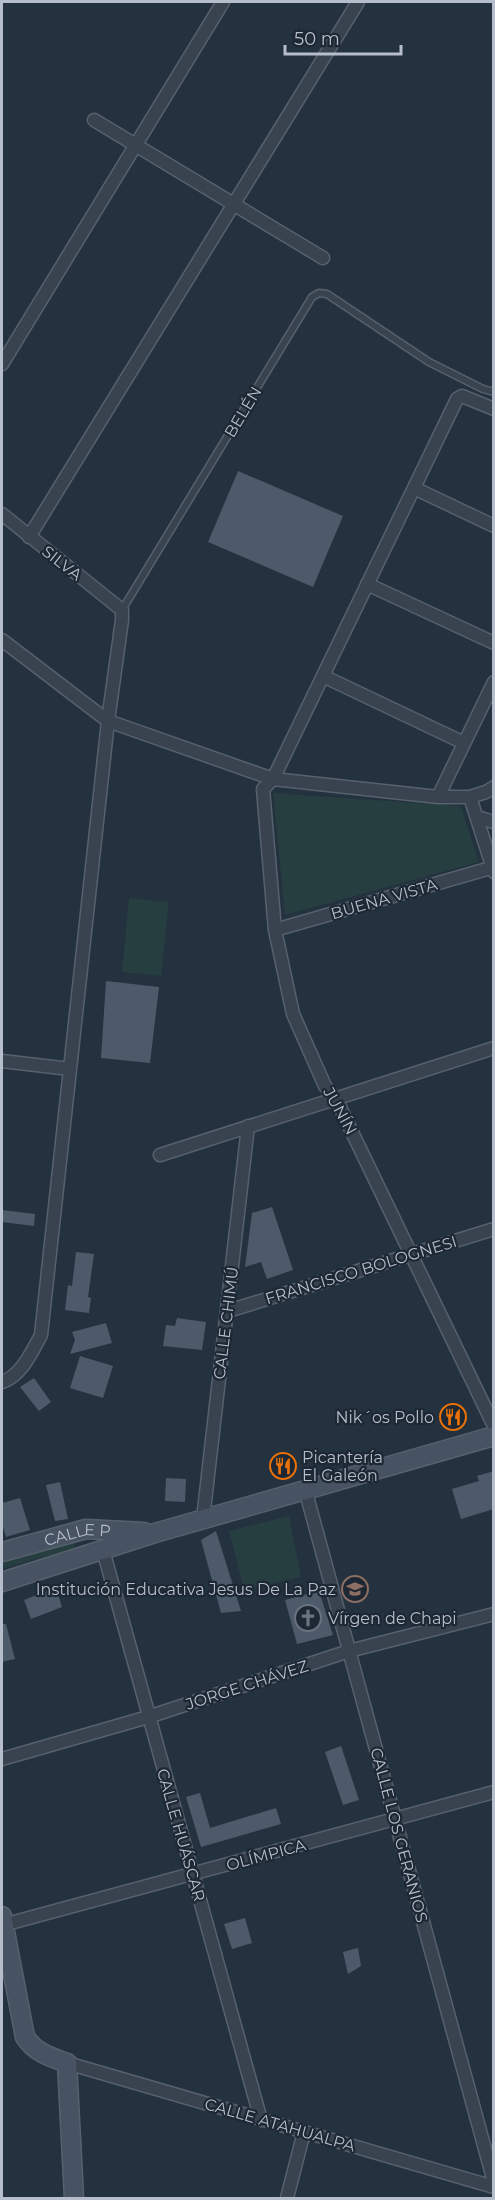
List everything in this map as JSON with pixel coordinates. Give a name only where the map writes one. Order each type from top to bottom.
[{"type":"main road","points":[[2,1582],[155,1533],[494,1436]]},
{"type":"main road","name":"CALLE P","points":[[2,1552],[86,1529],[155,1533]]},
{"type":"main road","points":[[2,1921],[25,2037],[41,2054],[67,2063],[74,2199]]},
{"type":"street","points":[[2,364],[223,2]]},
{"type":"street","points":[[28,537],[358,2]]},
{"type":"street","points":[[94,120],[323,258]]},
{"type":"street","name":"JUNÍN","points":[[494,409],[468,397],[462,396],[457,399],[273,779],[263,789],[275,930],[293,1014],[325,1086],[336,1099],[494,1426]]},
{"type":"street","points":[[414,488],[494,526]]},
{"type":"street","name":"SILVA","points":[[2,517],[122,610]]},
{"type":"street","points":[[368,584],[494,643]]},
{"type":"street","name":"BELÉN","points":[[2,1382],[8,1380],[28,1360],[41,1335],[122,610]]},
{"type":"street","points":[[2,640],[108,722],[273,779],[438,797],[470,796],[486,792],[494,787]]},
{"type":"street","points":[[323,676],[464,742]]},
{"type":"street","points":[[438,797],[494,682]]},
{"type":"street","points":[[470,796],[493,869]]},
{"type":"street","points":[[477,817],[494,822]]},
{"type":"street","name":"BUENA VISTA","points":[[275,930],[493,869]]},
{"type":"street","points":[[160,1155],[494,1048]]},
{"type":"street","points":[[2,1061],[70,1069]]},
{"type":"street","name":"CALLE CHIMÚ","points":[[203,1520],[248,1126]]},
{"type":"street","name":"FRANCISCO BOLOGNESI","points":[[228,1311],[494,1228]]},
{"type":"street","name":"CALLE LOS GERANIOS","points":[[305,1489],[494,2182]]},
{"type":"street","name":"CALLE HUÁSCAR","points":[[103,1550],[261,2120]]},
{"type":"street","name":"JORGE CHÁVEZ","points":[[2,1759],[148,1717],[349,1651],[494,1614]]},
{"type":"street","name":"OLÍMPICA","points":[[2,1921],[192,1875],[494,1792]]},
{"type":"street","name":"CALLE ATAHUALPA","points":[[67,2063],[494,2187]]},
{"type":"street","points":[[287,2199],[304,2132]]},
{"type":"lane","name":"BELÉN","points":[[122,610],[312,297],[319,293],[327,294],[429,362],[483,389],[494,392]]},
{"type":"green space","points":[[273,793],[461,806],[479,862],[285,915]]},
{"type":"green space","points":[[129,898],[169,902],[161,976],[122,972]]},
{"type":"green space","points":[[289,1516],[301,1577],[244,1590],[229,1531]]},
{"type":"green space","points":[[74,1542],[75,1548],[2,1569],[2,1563]]},
{"type":"building","points":[[238,471],[343,516],[313,587],[208,542]]},
{"type":"building","points":[[106,981],[159,987],[150,1063],[101,1058]]},
{"type":"building","points":[[272,1207],[293,1270],[267,1279],[261,1262],[245,1267],[252,1213]]},
{"type":"building","points":[[2,1210],[35,1214],[34,1226],[2,1222]]},
{"type":"building","points":[[76,1252],[94,1254],[88,1297],[91,1298],[89,1313],[65,1310],[68,1285],[72,1286]]},
{"type":"building","points":[[177,1318],[206,1322],[202,1350],[163,1346],[166,1325],[175,1326]]},
{"type":"building","points":[[106,1323],[112,1343],[70,1354],[75,1340],[72,1332]]},
{"type":"building","points":[[80,1356],[113,1366],[103,1398],[70,1388]]},
{"type":"building","points":[[34,1378],[51,1402],[39,1411],[20,1387]]},
{"type":"building","points":[[494,1471],[494,1509],[461,1519],[452,1489],[479,1481],[477,1476]]},
{"type":"building","points":[[166,1478],[186,1479],[185,1502],[165,1501]]},
{"type":"building","points":[[60,1482],[68,1519],[55,1521],[46,1485]]},
{"type":"building","points":[[20,1498],[30,1530],[6,1537],[2,1524],[2,1503]]},
{"type":"building","points":[[216,1531],[241,1611],[221,1613],[201,1540]]},
{"type":"building","points":[[56,1587],[62,1607],[31,1619],[24,1600]]},
{"type":"building","name":"Vírgen de Chapi","points":[[319,1591],[333,1635],[297,1644],[285,1600]]},
{"type":"building","points":[[2,1624],[6,1624],[15,1659],[2,1662]]},
{"type":"building","points":[[341,1746],[359,1800],[343,1805],[325,1752]]},
{"type":"building","points":[[200,1793],[210,1828],[276,1808],[281,1824],[201,1847],[186,1797]]},
{"type":"building","points":[[245,1918],[252,1943],[232,1949],[224,1924]]},
{"type":"building","points":[[358,1948],[361,1966],[348,1974],[343,1952]]},
{"type":"place","name":"Nik´os Pollo","points":[[453,1417]]},
{"type":"place","name":"Picantería El Galeón","points":[[283,1466]]},
{"type":"place","name":"Institución Educativa Jesus De La Paz","points":[[355,1589]]},
{"type":"place","name":"Vírgen de Chapi","points":[[308,1618]]}]
